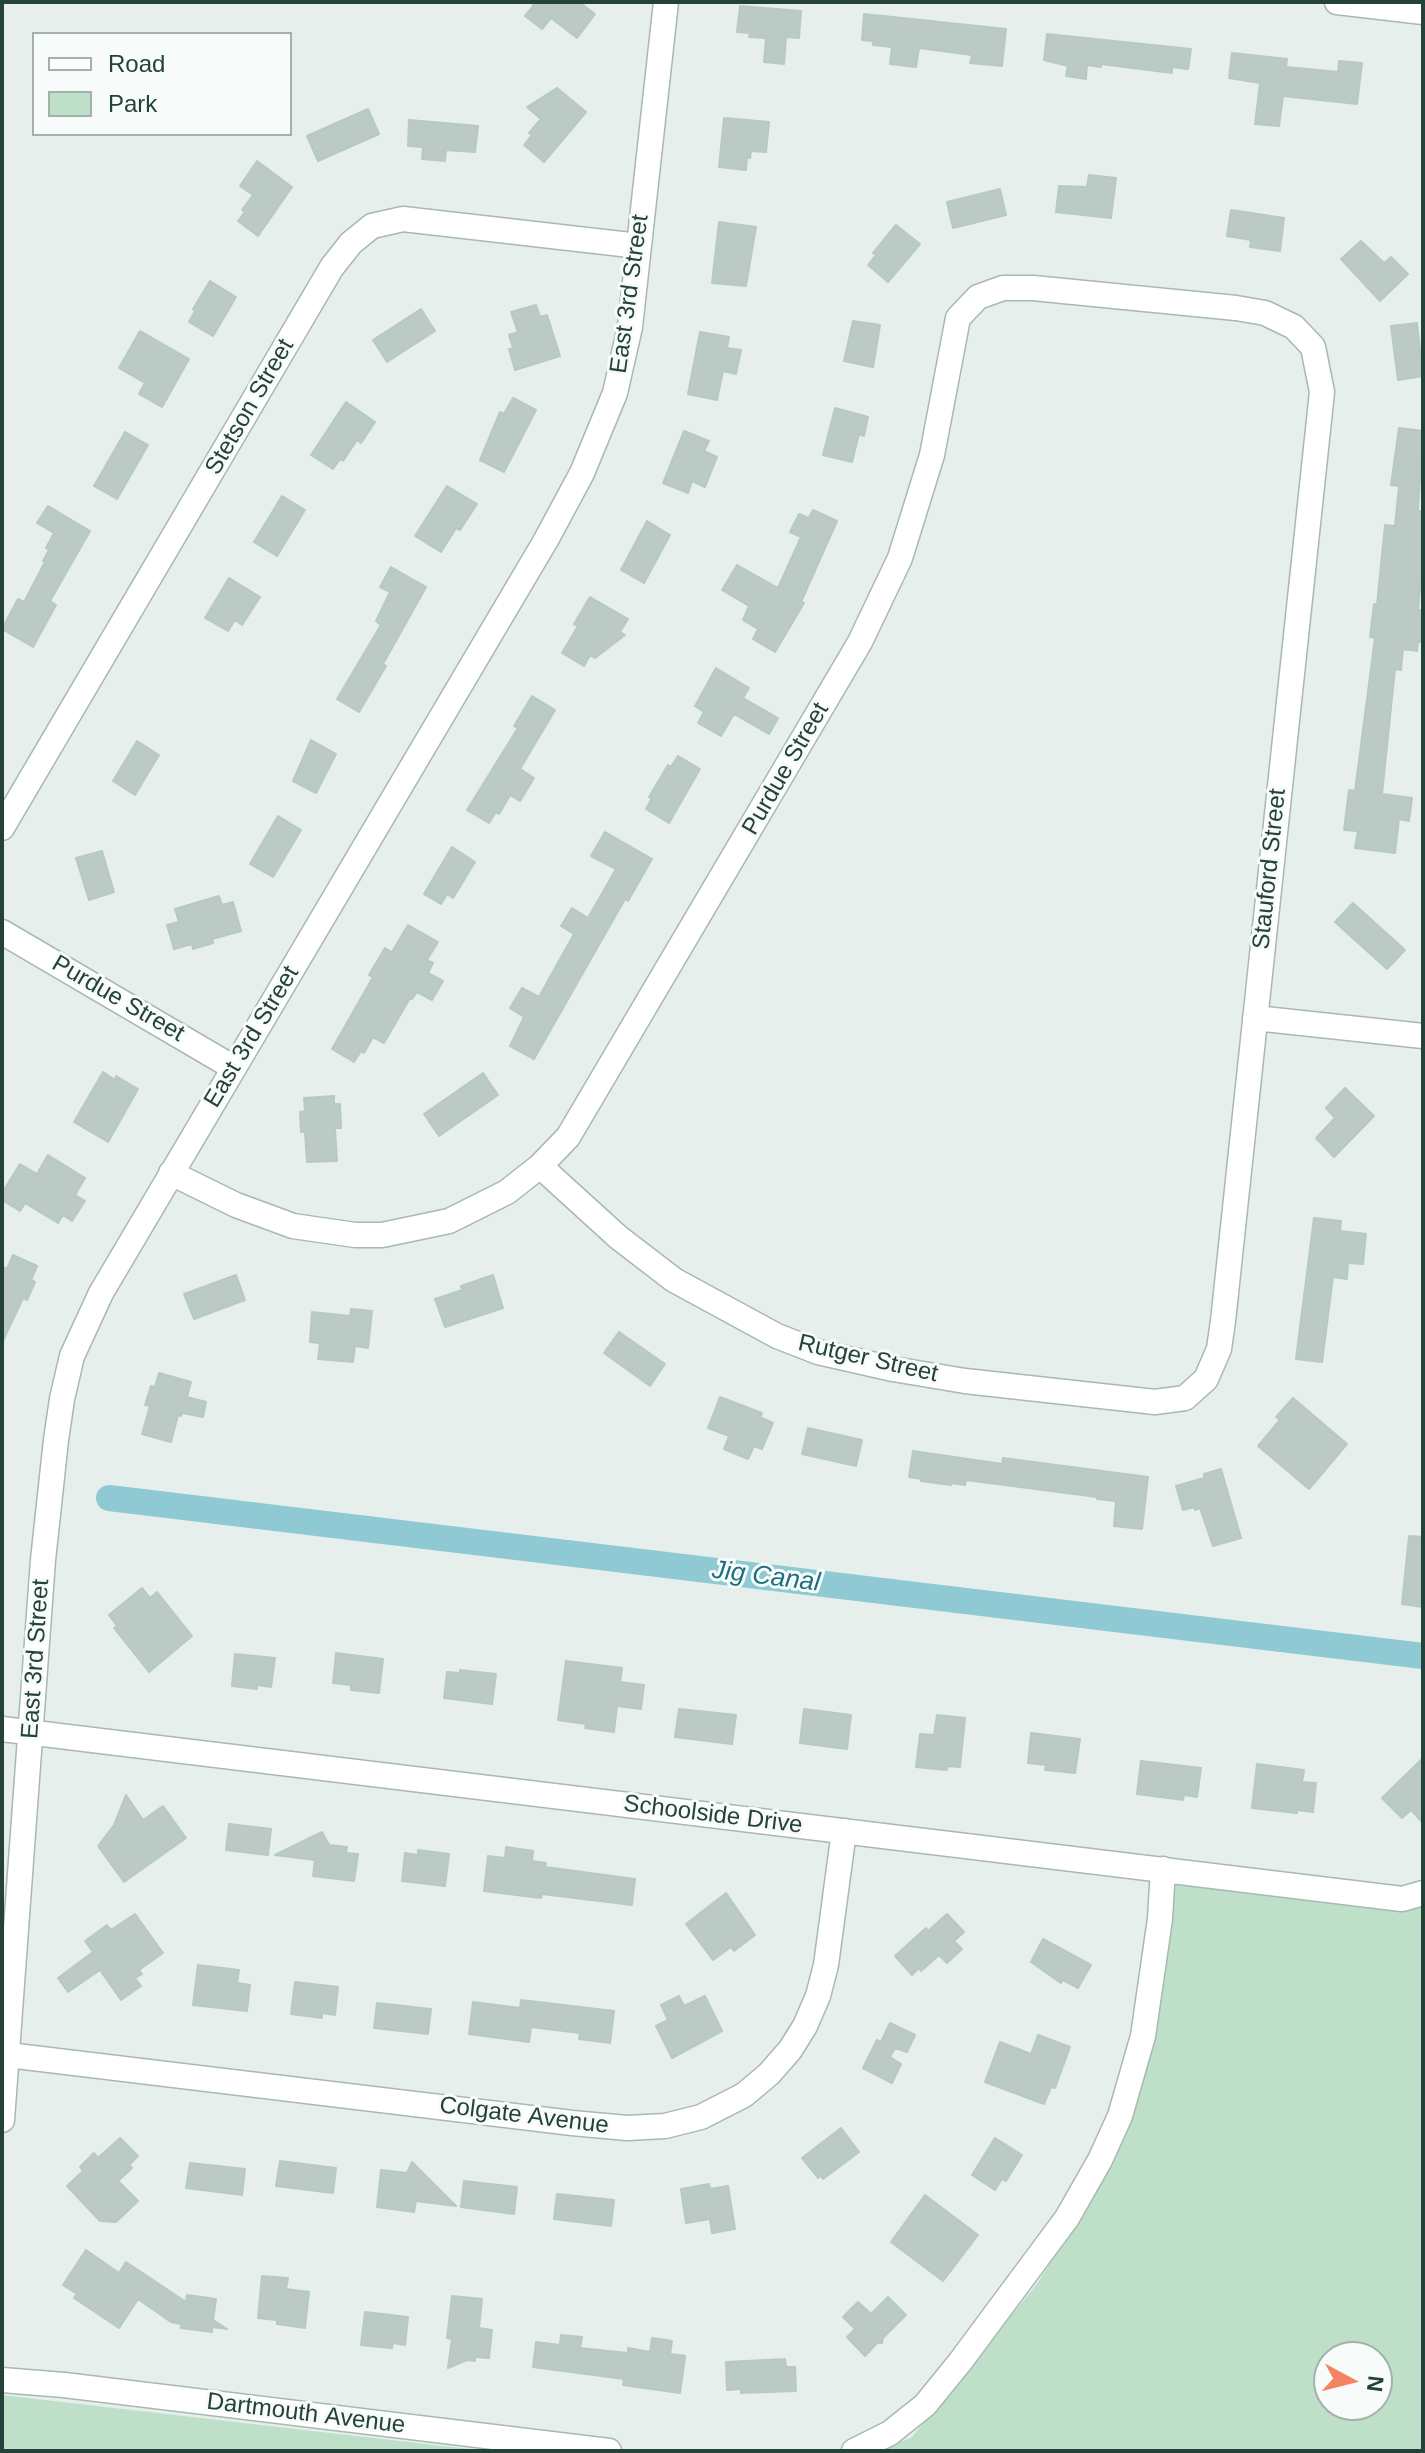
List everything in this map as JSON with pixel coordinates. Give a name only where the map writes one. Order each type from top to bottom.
[{"type":"street","name":"East 3rd Street","points":[[2,2120],[56,1440],[72,1356],[101,1293],[546,540],[582,473],[615,393],[630,327],[666,2]]},
{"type":"street","points":[[1337,2],[1423,12]]},
{"type":"street","name":"Stetson Street","points":[[2,828],[332,267],[351,243],[372,226],[403,219],[639,246]]},
{"type":"street","name":"Purdue Street","points":[[171,1173],[236,1205],[293,1226],[355,1235],[382,1235],[449,1221],[507,1192],[540,1166],[568,1137],[860,642],[900,558],[932,455],[958,318],[978,297],[1003,288],[1033,288],[1236,308],[1265,313],[1294,327],[1313,347]]},
{"type":"street","name":"Stauford Street","points":[[1199,1386],[1206,1379],[1219,1349],[1223,1321],[1322,392],[1313,347]]},
{"type":"street","name":"Purdue Street","points":[[2,932],[234,1068]]},
{"type":"street","points":[[1255,1018],[1423,1036]]},
{"type":"street","name":"Rutger Street","points":[[540,1166],[618,1237],[674,1280],[777,1336],[818,1352],[965,1381],[1155,1402],[1185,1398],[1199,1386]]},
{"type":"street","name":"Schoolside Drive","points":[[2,1729],[1402,1899],[1423,1893]]},
{"type":"street","name":"Colgate Avenue","points":[[8,2055],[585,2125],[653,2127],[701,2117],[744,2095],[769,2074],[805,2026],[818,1996],[826,1965],[844,1831]]},
{"type":"street","points":[[854,2451],[890,2433],[925,2405],[1067,2218],[1100,2160],[1120,2116],[1143,2036],[1157,1943],[1163,1869]]},
{"type":"street","name":"Dartmouth Avenue","points":[[2,2380],[609,2451]]},
{"type":"green space","points":[[1176,1884],[1423,1900],[1423,2451],[879,2451],[912,2437],[1036,2285],[1090,2201],[1151,2047]]},
{"type":"green space","points":[[2,2395],[486,2451],[2,2451]]},
{"type":"building","points":[[530,2],[579,2],[595,14],[577,38],[551,18],[542,29],[525,16],[534,5]]},
{"type":"building","points":[[740,6],[801,11],[799,38],[786,37],[784,64],[764,62],[766,38],[749,37],[750,33],[737,32]]},
{"type":"building","points":[[864,14],[1006,29],[1002,66],[970,63],[972,55],[919,48],[916,67],[890,64],[892,47],[862,40]]},
{"type":"building","points":[[1047,34],[1191,49],[1188,69],[1172,67],[1172,73],[1101,64],[1101,67],[1087,65],[1086,79],[1066,76],[1068,66],[1044,60]]},
{"type":"building","points":[[1232,53],[1287,59],[1286,67],[1338,72],[1339,61],[1362,63],[1357,104],[1283,96],[1279,126],[1255,124],[1260,83],[1229,78]]},
{"type":"building","points":[[557,88],[586,112],[544,162],[524,145],[541,119],[527,107]]},
{"type":"building","points":[[368,109],[379,134],[318,161],[307,136]]},
{"type":"building","points":[[724,118],[769,122],[766,152],[751,151],[746,170],[719,167]]},
{"type":"building","points":[[409,120],[478,126],[475,152],[446,150],[445,161],[422,159],[423,147],[408,146]]},
{"type":"building","points":[[257,161],[292,187],[258,236],[238,221],[253,195],[240,186]]},
{"type":"building","points":[[1089,175],[1116,178],[1111,218],[1056,212],[1059,186],[1087,187]]},
{"type":"building","points":[[1000,189],[1006,215],[953,228],[947,202]]},
{"type":"building","points":[[1231,210],[1284,218],[1280,251],[1250,247],[1251,240],[1227,236]]},
{"type":"building","points":[[719,222],[756,227],[746,286],[712,283]]},
{"type":"building","points":[[896,225],[920,244],[888,282],[868,265],[876,255],[873,253]]},
{"type":"building","points":[[1361,241],[1384,263],[1391,257],[1408,274],[1380,301],[1341,259]]},
{"type":"building","points":[[210,281],[236,297],[213,336],[189,322]]},
{"type":"building","points":[[536,305],[540,317],[547,315],[560,356],[515,370],[509,335],[518,332],[511,312]]},
{"type":"building","points":[[421,309],[435,331],[387,362],[373,340]]},
{"type":"building","points":[[853,321],[880,325],[873,367],[844,361]]},
{"type":"building","points":[[1417,323],[1423,376],[1398,380],[1391,326]]},
{"type":"building","points":[[140,331],[189,359],[162,407],[139,394],[145,383],[119,368]]},
{"type":"building","points":[[700,332],[729,337],[727,348],[741,350],[736,374],[723,371],[717,400],[688,394]]},
{"type":"building","points":[[513,398],[536,410],[504,472],[480,460],[500,412],[504,414]]},
{"type":"building","points":[[346,402],[375,422],[361,443],[357,440],[343,461],[340,459],[333,469],[311,455]]},
{"type":"building","points":[[835,408],[868,417],[864,436],[859,434],[852,462],[823,455]]},
{"type":"building","points":[[1399,428],[1423,431],[1418,511],[1423,511],[1423,558],[1418,610],[1423,610],[1423,642],[1418,642],[1417,651],[1403,649],[1401,670],[1395,669],[1382,794],[1412,798],[1409,821],[1399,819],[1395,853],[1355,848],[1358,831],[1344,830],[1349,790],[1355,791],[1375,638],[1370,637],[1374,604],[1377,605],[1385,525],[1395,526],[1399,486],[1391,485]]},
{"type":"building","points":[[684,431],[709,441],[704,451],[717,457],[705,487],[692,481],[688,493],[663,483]]},
{"type":"building","points":[[125,432],[148,445],[117,499],[94,486]]},
{"type":"building","points":[[447,486],[477,504],[441,552],[415,536]]},
{"type":"building","points":[[282,496],[305,510],[277,556],[254,542]]},
{"type":"building","points":[[48,506],[90,531],[50,601],[56,605],[33,647],[2,629],[18,599],[24,602],[45,562],[49,550],[46,548],[54,533],[37,523]]},
{"type":"building","points":[[813,510],[837,521],[801,602],[804,603],[775,652],[753,639],[758,629],[743,620],[749,606],[722,590],[737,565],[778,588],[801,537],[790,532],[799,514],[809,518]]},
{"type":"building","points":[[647,521],[670,535],[644,583],[621,570]]},
{"type":"building","points":[[391,567],[426,587],[359,712],[337,699],[381,625],[376,621],[390,592],[380,587]]},
{"type":"building","points":[[229,578],[260,597],[242,625],[235,620],[228,631],[205,618]]},
{"type":"building","points":[[590,597],[628,619],[620,632],[625,635],[595,658],[590,655],[584,666],[562,653]]},
{"type":"building","points":[[716,668],[749,688],[743,698],[778,718],[769,734],[734,714],[721,736],[698,723],[704,712],[695,706]]},
{"type":"building","points":[[532,696],[555,710],[520,769],[534,778],[520,801],[510,795],[499,814],[496,812],[489,823],[467,810],[518,728],[514,726]]},
{"type":"building","points":[[311,740],[336,754],[316,793],[293,781]]},
{"type":"building","points":[[137,741],[159,755],[135,795],[113,781]]},
{"type":"building","points":[[678,756],[700,769],[669,823],[646,809],[652,798],[649,797],[668,765],[671,767]]},
{"type":"building","points":[[278,816],[301,830],[273,877],[250,864]]},
{"type":"building","points":[[605,832],[652,859],[628,901],[625,899],[534,1059],[510,1046],[524,1017],[510,1008],[522,988],[539,997],[574,934],[561,926],[572,908],[588,918],[616,869],[591,856]]},
{"type":"building","points":[[452,847],[475,862],[453,898],[447,894],[441,904],[424,894]]},
{"type":"building","points":[[102,851],[114,892],[89,900],[76,858]]},
{"type":"building","points":[[219,896],[222,905],[233,902],[241,931],[212,939],[213,943],[193,949],[192,944],[174,949],[167,925],[179,922],[175,909]]},
{"type":"building","points":[[1353,903],[1405,950],[1387,969],[1335,922]]},
{"type":"building","points":[[408,925],[438,942],[427,960],[433,963],[428,973],[443,981],[432,1000],[417,992],[410,998],[384,1043],[373,1037],[364,1053],[361,1051],[354,1062],[332,1049],[373,977],[369,975],[385,948],[392,952]]},
{"type":"building","points":[[103,1072],[138,1089],[108,1142],[74,1122]]},
{"type":"building","points":[[483,1073],[498,1095],[439,1136],[424,1114]]},
{"type":"building","points":[[1345,1088],[1374,1116],[1334,1157],[1316,1138],[1335,1118],[1326,1108]]},
{"type":"building","points":[[334,1096],[334,1104],[340,1104],[341,1128],[335,1128],[337,1161],[307,1162],[300,1112],[305,1111],[304,1098]]},
{"type":"building","points":[[48,1155],[85,1178],[75,1195],[85,1201],[72,1221],[63,1215],[58,1223],[25,1203],[20,1211],[2,1200],[2,1193],[20,1164],[37,1174]]},
{"type":"building","points":[[1314,1218],[1341,1221],[1340,1231],[1366,1234],[1363,1264],[1348,1263],[1347,1279],[1333,1277],[1322,1362],[1296,1359]]},
{"type":"building","points":[[13,1255],[37,1266],[31,1280],[35,1282],[27,1300],[23,1298],[2,1343],[2,1266],[7,1269]]},
{"type":"building","points":[[236,1275],[245,1300],[194,1319],[184,1294]]},
{"type":"building","points":[[493,1275],[503,1308],[445,1327],[435,1299]]},
{"type":"building","points":[[351,1309],[372,1311],[368,1348],[355,1346],[353,1362],[318,1359],[320,1343],[310,1342],[312,1312],[350,1316]]},
{"type":"building","points":[[619,1332],[665,1364],[650,1386],[604,1353]]},
{"type":"building","points":[[159,1373],[191,1382],[187,1397],[206,1402],[203,1417],[178,1415],[171,1442],[142,1434],[150,1406],[145,1405]]},
{"type":"building","points":[[720,1397],[762,1413],[760,1417],[773,1423],[762,1449],[754,1446],[748,1459],[724,1449],[729,1436],[708,1428]]},
{"type":"building","points":[[1293,1398],[1347,1444],[1309,1489],[1258,1446],[1280,1420],[1276,1417]]},
{"type":"building","points":[[808,1428],[862,1440],[856,1466],[802,1454]]},
{"type":"building","points":[[913,1451],[1002,1464],[1003,1458],[1148,1477],[1142,1529],[1114,1526],[1116,1501],[966,1480],[965,1485],[951,1485],[909,1477]]},
{"type":"building","points":[[1221,1469],[1241,1538],[1213,1546],[1200,1508],[1183,1510],[1176,1486],[1204,1478],[1204,1474]]},
{"type":"building","points":[[1409,1536],[1423,1537],[1423,1607],[1402,1604]]},
{"type":"building","points":[[142,1588],[150,1598],[157,1592],[192,1636],[149,1672],[114,1628],[117,1626],[109,1615]]},
{"type":"building","points":[[336,1653],[383,1659],[379,1693],[351,1690],[351,1685],[333,1683]]},
{"type":"building","points":[[235,1654],[275,1658],[271,1687],[232,1686]]},
{"type":"building","points":[[566,1661],[622,1668],[620,1682],[644,1685],[641,1709],[617,1706],[614,1732],[558,1720]]},
{"type":"building","points":[[460,1670],[496,1674],[492,1704],[444,1698],[447,1672],[460,1673]]},
{"type":"building","points":[[679,1709],[736,1715],[732,1744],[675,1737]]},
{"type":"building","points":[[804,1709],[851,1715],[847,1749],[800,1743]]},
{"type":"building","points":[[937,1715],[965,1718],[960,1767],[947,1766],[947,1770],[916,1767],[920,1734],[934,1735]]},
{"type":"building","points":[[1031,1733],[1080,1739],[1075,1773],[1045,1770],[1046,1765],[1028,1763]]},
{"type":"building","points":[[1423,1758],[1423,1823],[1411,1810],[1402,1818],[1382,1798]]},
{"type":"building","points":[[1141,1761],[1201,1768],[1197,1797],[1184,1795],[1183,1800],[1137,1794]]},
{"type":"building","points":[[1257,1764],[1304,1770],[1302,1782],[1316,1783],[1313,1812],[1252,1808]]},
{"type":"building","points":[[126,1795],[143,1820],[163,1806],[186,1838],[124,1882],[98,1846],[114,1825]]},
{"type":"building","points":[[229,1824],[271,1829],[268,1855],[226,1850]]},
{"type":"building","points":[[322,1832],[329,1845],[347,1847],[346,1853],[358,1854],[354,1881],[313,1876],[315,1860],[275,1855]]},
{"type":"building","points":[[506,1847],[533,1851],[532,1861],[546,1863],[545,1867],[635,1879],[632,1905],[542,1894],[541,1898],[484,1891],[488,1856],[505,1858]]},
{"type":"building","points":[[418,1850],[449,1854],[445,1886],[402,1881],[405,1853],[418,1855]]},
{"type":"building","points":[[726,1893],[755,1935],[734,1951],[731,1947],[713,1960],[686,1924]]},
{"type":"building","points":[[135,1914],[163,1953],[139,1970],[142,1974],[135,1978],[141,1986],[121,2000],[100,1970],[68,1992],[58,1978],[93,1952],[85,1941],[107,1925],[111,1930]]},
{"type":"building","points":[[947,1914],[964,1932],[954,1941],[962,1949],[947,1963],[939,1955],[912,1975],[895,1956]]},
{"type":"building","points":[[1043,1939],[1091,1965],[1078,1988],[1063,1980],[1061,1983],[1031,1962]]},
{"type":"building","points":[[198,1965],[239,1970],[237,1983],[250,1985],[247,2011],[193,2005]]},
{"type":"building","points":[[295,1982],[338,1987],[335,2015],[322,2013],[322,2018],[291,2014]]},
{"type":"building","points":[[679,1996],[684,2006],[705,1996],[722,2031],[672,2058],[656,2026],[668,2020],[661,2005]]},
{"type":"building","points":[[521,2000],[614,2011],[610,2043],[579,2039],[580,2033],[531,2027],[529,2042],[469,2034],[473,2002],[520,2008]]},
{"type":"building","points":[[377,2003],[431,2009],[428,2034],[374,2028]]},
{"type":"building","points":[[890,2023],[915,2035],[907,2052],[890,2046],[895,2048],[890,2057],[901,2064],[892,2083],[863,2068],[877,2040],[881,2042]]},
{"type":"building","points":[[1038,2035],[1070,2047],[1055,2088],[1051,2087],[1044,2104],[985,2082],[1000,2042],[1031,2054]]},
{"type":"building","points":[[841,2128],[859,2152],[823,2179],[821,2176],[818,2178],[802,2158]]},
{"type":"building","points":[[120,2138],[138,2156],[129,2165],[132,2168],[118,2181],[138,2201],[116,2222],[100,2221],[67,2186],[83,2171],[80,2167],[94,2153],[98,2158]]},
{"type":"building","points":[[995,2138],[1022,2155],[1006,2181],[1002,2179],[995,2190],[972,2175]]},
{"type":"building","points":[[280,2161],[336,2168],[333,2193],[276,2186]]},
{"type":"building","points":[[412,2162],[456,2206],[416,2201],[414,2212],[377,2207],[381,2170],[407,2173]]},
{"type":"building","points":[[190,2163],[245,2169],[242,2195],[186,2188]]},
{"type":"building","points":[[464,2181],[517,2187],[514,2214],[461,2207]]},
{"type":"building","points":[[709,2184],[710,2189],[728,2186],[735,2229],[712,2233],[710,2219],[686,2223],[681,2189]]},
{"type":"building","points":[[557,2194],[614,2200],[611,2226],[554,2219]]},
{"type":"building","points":[[925,2195],[978,2235],[943,2281],[891,2242]]},
{"type":"building","points":[[86,2250],[119,2273],[126,2262],[186,2302],[187,2295],[216,2299],[213,2320],[227,2329],[212,2327],[212,2332],[181,2328],[181,2324],[171,2322],[138,2299],[119,2328],[74,2298],[77,2294],[63,2285]]},
{"type":"building","points":[[262,2276],[288,2278],[286,2289],[309,2292],[305,2328],[258,2318]]},
{"type":"building","points":[[452,2296],[482,2299],[479,2328],[492,2330],[489,2358],[475,2357],[475,2361],[467,2360],[448,2368],[452,2339],[447,2338]]},
{"type":"building","points":[[888,2297],[906,2315],[883,2338],[882,2343],[877,2343],[865,2356],[847,2337],[855,2329],[843,2317],[858,2302],[871,2314]]},
{"type":"building","points":[[365,2312],[408,2317],[405,2345],[393,2343],[392,2348],[361,2345]]},
{"type":"building","points":[[561,2335],[582,2337],[580,2348],[628,2353],[628,2348],[650,2352],[652,2338],[672,2341],[670,2354],[685,2356],[680,2393],[623,2385],[624,2379],[533,2367],[536,2342],[560,2345]]},
{"type":"building","points":[[785,2359],[786,2367],[795,2367],[796,2391],[741,2393],[741,2389],[727,2390],[726,2362]]},
{"type":"waterway","name":"Jig Canal","points":[[109,1498],[1423,1656]]}]
